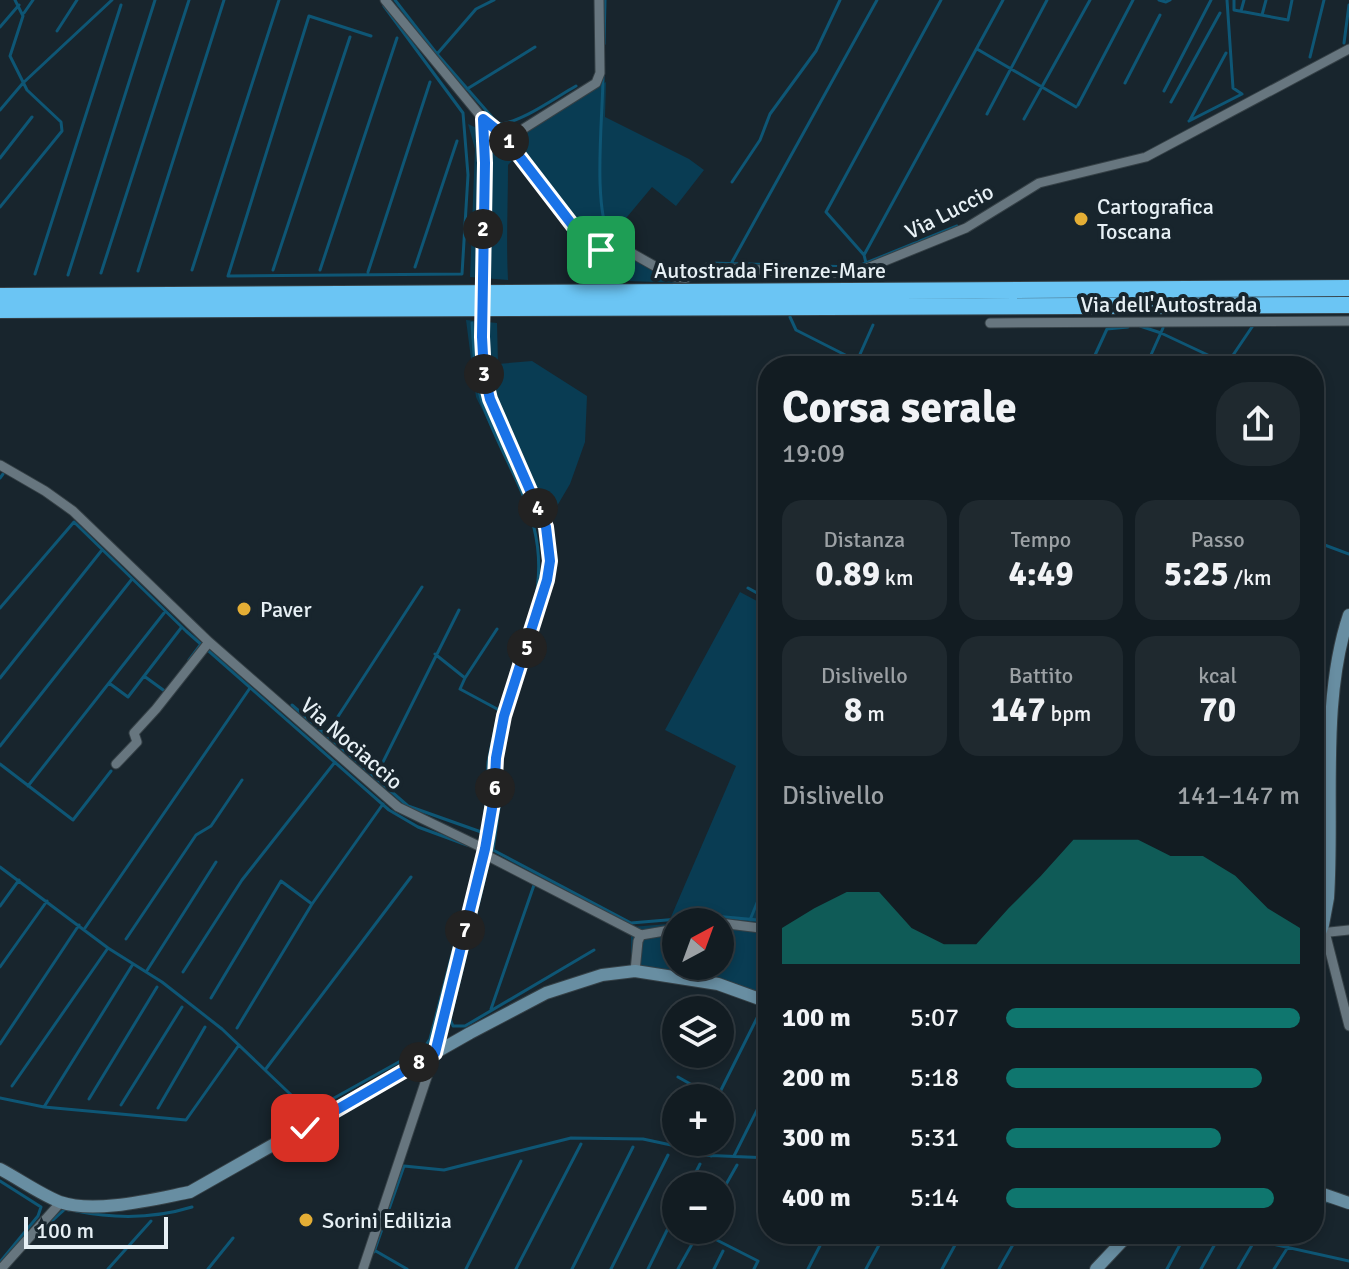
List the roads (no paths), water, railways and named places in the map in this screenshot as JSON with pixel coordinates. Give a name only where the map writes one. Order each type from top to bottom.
[{"type":"highway","name":"Autostrada Firenze-Mare","points":[[0,296],[1349,288]]},
{"type":"highway","name":"Autostrada Firenze-Mare","points":[[0,310],[1349,305]]},
{"type":"main road","points":[[1324,926],[1328,898],[1332,705],[1338,658],[1349,615]]},
{"type":"main road","points":[[0,1169],[61,1202],[90,1206],[142,1202],[190,1192],[546,993],[602,975],[635,971],[718,984],[758,998]]},
{"type":"main road","points":[[1324,1196],[1349,1203]]},
{"type":"main road","points":[[1096,1269],[1120,1244]]},
{"type":"street","points":[[385,0],[483,119],[503,135],[515,134],[596,83],[600,73],[599,0]]},
{"type":"street","name":"Via Luccio","points":[[503,135],[575,229],[596,250],[615,246],[674,277],[686,278],[707,268],[845,273],[865,269],[966,228],[1039,183],[1146,157],[1349,49]]},
{"type":"street","points":[[363,1269],[435,1053],[484,851],[504,716],[534,627],[550,561],[546,527],[490,399],[484,374],[483,119]]},
{"type":"street","name":"Via dell'Autostrada","points":[[990,323],[1349,321]]},
{"type":"street","name":"Via Nociaccio","points":[[0,465],[73,511],[209,642],[398,807],[641,935]]},
{"type":"street","points":[[116,764],[137,742],[134,733],[209,642]]},
{"type":"street","points":[[1324,815],[1330,816]]},
{"type":"street","points":[[734,925],[758,928]]},
{"type":"street","points":[[1324,933],[1349,930]]},
{"type":"street","points":[[635,971],[641,935],[662,931]]},
{"type":"street","points":[[1324,936],[1346,1002],[1349,1026]]},
{"type":"street","points":[[1,1269],[61,1202]]},
{"type":"waterway","points":[[0,207],[62,131],[61,122],[27,90],[10,56],[23,16],[15,0]]},
{"type":"waterway","points":[[24,13],[33,0]]},
{"type":"waterway","points":[[57,31],[77,0]]},
{"type":"waterway","points":[[0,110],[23,83],[112,0]]},
{"type":"waterway","points":[[68,275],[155,0]]},
{"type":"waterway","points":[[101,273],[189,0]]},
{"type":"waterway","points":[[138,271],[224,0]]},
{"type":"waterway","points":[[192,270],[279,0]]},
{"type":"waterway","points":[[395,0],[498,124],[528,114],[576,86]]},
{"type":"waterway","points":[[437,54],[476,9],[494,0]]},
{"type":"waterway","points":[[604,44],[605,0]]},
{"type":"waterway","points":[[732,182],[760,140],[770,114],[816,51],[840,0]]},
{"type":"waterway","points":[[732,262],[877,0]]},
{"type":"waterway","points":[[866,263],[864,255],[826,212],[941,0]]},
{"type":"waterway","points":[[864,255],[1003,0]]},
{"type":"waterway","points":[[987,114],[1047,0]]},
{"type":"waterway","points":[[1024,119],[1090,0]]},
{"type":"waterway","points":[[1078,105],[1133,0]]},
{"type":"waterway","points":[[1159,0],[1170,0]]},
{"type":"waterway","points":[[1164,91],[1211,0]]},
{"type":"waterway","points":[[1189,121],[1242,94],[1233,88],[1227,0]]},
{"type":"waterway","points":[[1234,0],[1234,10],[1288,20],[1292,0]]},
{"type":"waterway","points":[[1241,11],[1244,0]]},
{"type":"waterway","points":[[1262,15],[1266,0]]},
{"type":"waterway","points":[[1310,57],[1324,0]]},
{"type":"waterway","points":[[0,27],[19,5]]},
{"type":"waterway","points":[[35,274],[121,5]]},
{"type":"waterway","points":[[1344,43],[1349,5]]},
{"type":"waterway","points":[[371,36],[309,16],[228,276],[462,274],[468,175],[463,113],[384,6]]},
{"type":"waterway","points":[[1171,102],[1220,13]]},
{"type":"waterway","points":[[1125,83],[1160,15]]},
{"type":"waterway","points":[[273,270],[350,37]]},
{"type":"waterway","points":[[320,270],[397,38]]},
{"type":"waterway","points":[[467,89],[535,47]]},
{"type":"waterway","points":[[977,49],[1076,107]]},
{"type":"waterway","points":[[1190,120],[1226,53]]},
{"type":"waterway","points":[[603,76],[600,185],[605,226],[611,240]]},
{"type":"waterway","points":[[368,272],[430,82]]},
{"type":"waterway","points":[[0,158],[32,117]]},
{"type":"waterway","points":[[415,267],[457,141]]},
{"type":"waterway","points":[[709,263],[856,267],[957,226]]},
{"type":"waterway","points":[[790,317],[796,330],[847,356]]},
{"type":"waterway","points":[[472,323],[475,366],[484,408],[534,526],[538,551],[534,606]]},
{"type":"waterway","points":[[859,356],[873,325]]},
{"type":"waterway","points":[[1140,326],[1210,356]]},
{"type":"waterway","points":[[1095,356],[1107,329],[1128,327]]},
{"type":"waterway","points":[[1232,356],[1252,327]]},
{"type":"waterway","points":[[1150,356],[1163,328]]},
{"type":"waterway","points":[[0,478],[3,474]]},
{"type":"waterway","points":[[0,608],[74,522],[186,631],[389,810],[418,827],[467,845]]},
{"type":"waterway","points":[[1324,545],[1349,554]]},
{"type":"waterway","points":[[0,678],[102,550]]},
{"type":"waterway","points":[[0,746],[132,579]]},
{"type":"waterway","points":[[326,735],[422,587]]},
{"type":"waterway","points":[[748,588],[758,594]]},
{"type":"waterway","points":[[375,778],[459,610]]},
{"type":"waterway","points":[[28,786],[164,613]]},
{"type":"waterway","points":[[109,683],[128,697],[181,628]]},
{"type":"waterway","points":[[465,678],[497,629]]},
{"type":"waterway","points":[[189,660],[201,644]]},
{"type":"waterway","points":[[435,654],[465,678],[460,689],[499,710]]},
{"type":"waterway","points":[[292,705],[408,806],[484,833],[488,762],[499,710],[514,670]]},
{"type":"waterway","points":[[144,676],[166,692]]},
{"type":"waterway","points":[[85,928],[250,688]]},
{"type":"waterway","points":[[183,972],[242,880],[335,762]]},
{"type":"waterway","points":[[0,764],[73,820],[111,771]]},
{"type":"waterway","points":[[126,939],[196,835],[211,826],[242,780]]},
{"type":"waterway","points":[[502,786],[493,850],[631,923],[714,916],[758,920]]},
{"type":"waterway","points":[[237,1028],[312,904],[383,804]]},
{"type":"waterway","points":[[0,867],[108,948],[162,982],[222,1029],[309,1112],[424,1048],[430,1039],[477,859]]},
{"type":"waterway","points":[[146,972],[216,862]]},
{"type":"waterway","points":[[488,865],[450,1019],[453,1026],[465,1026],[594,950]]},
{"type":"waterway","points":[[265,1070],[411,877]]},
{"type":"waterway","points":[[0,906],[19,880]]},
{"type":"waterway","points":[[211,998],[281,881],[312,904]]},
{"type":"waterway","points":[[491,1009],[534,885]]},
{"type":"waterway","points":[[750,920],[758,900]]},
{"type":"waterway","points":[[0,967],[47,901]]},
{"type":"waterway","points":[[0,1044],[79,925]]},
{"type":"waterway","points":[[12,1086],[108,948]]},
{"type":"waterway","points":[[44,1107],[133,964]]},
{"type":"waterway","points":[[89,1099],[157,987]]},
{"type":"waterway","points":[[121,1105],[182,1007]]},
{"type":"waterway","points":[[724,1084],[758,1016]]},
{"type":"waterway","points":[[158,1108],[205,1027]]},
{"type":"waterway","points":[[0,1098],[44,1107],[186,1120],[239,1045]]},
{"type":"waterway","points":[[678,1077],[690,1084]]},
{"type":"waterway","points":[[734,1156],[758,1108]]},
{"type":"waterway","points":[[374,1252],[404,1166],[444,1170],[571,1138],[643,1139],[700,1155],[758,1158]]},
{"type":"waterway","points":[[516,1269],[581,1144]]},
{"type":"waterway","points":[[572,1269],[633,1147]]},
{"type":"waterway","points":[[611,1269],[668,1156]]},
{"type":"waterway","points":[[466,1269],[521,1161]]},
{"type":"waterway","points":[[696,1172],[700,1164]]},
{"type":"waterway","points":[[733,1172],[737,1165]]},
{"type":"waterway","points":[[0,1181],[41,1207],[38,1216],[0,1262]]},
{"type":"waterway","points":[[1324,1201],[1330,1202]]},
{"type":"waterway","points":[[76,1211],[134,1216],[163,1214],[192,1207]]},
{"type":"waterway","points":[[41,1231],[65,1209],[69,1210]]},
{"type":"waterway","points":[[108,1269],[151,1221]]},
{"type":"waterway","points":[[208,1269],[233,1238]]},
{"type":"waterway","points":[[648,1269],[662,1240]]},
{"type":"waterway","points":[[678,1269],[692,1244]]},
{"type":"waterway","points":[[725,1244],[758,1261],[754,1269]]},
{"type":"waterway","points":[[808,1269],[821,1244]]},
{"type":"waterway","points":[[866,1269],[880,1244]]},
{"type":"waterway","points":[[942,1269],[956,1244]]},
{"type":"waterway","points":[[999,1269],[1013,1244]]},
{"type":"waterway","points":[[1167,1269],[1180,1244]]},
{"type":"waterway","points":[[1201,1269],[1215,1244]]},
{"type":"waterway","points":[[1238,1269],[1253,1244]]},
{"type":"waterway","points":[[1272,1244],[1349,1261]]},
{"type":"waterway","points":[[1274,1269],[1288,1247]]},
{"type":"waterway","points":[[374,1250],[407,1269]]},
{"type":"waterway","points":[[714,1269],[723,1251]]},
{"type":"place","name":"Cartografica Toscana","points":[[1081,219]]},
{"type":"place","name":"Paver","points":[[244,609]]},
{"type":"place","name":"Sorini Edilizia","points":[[306,1220]]}]
